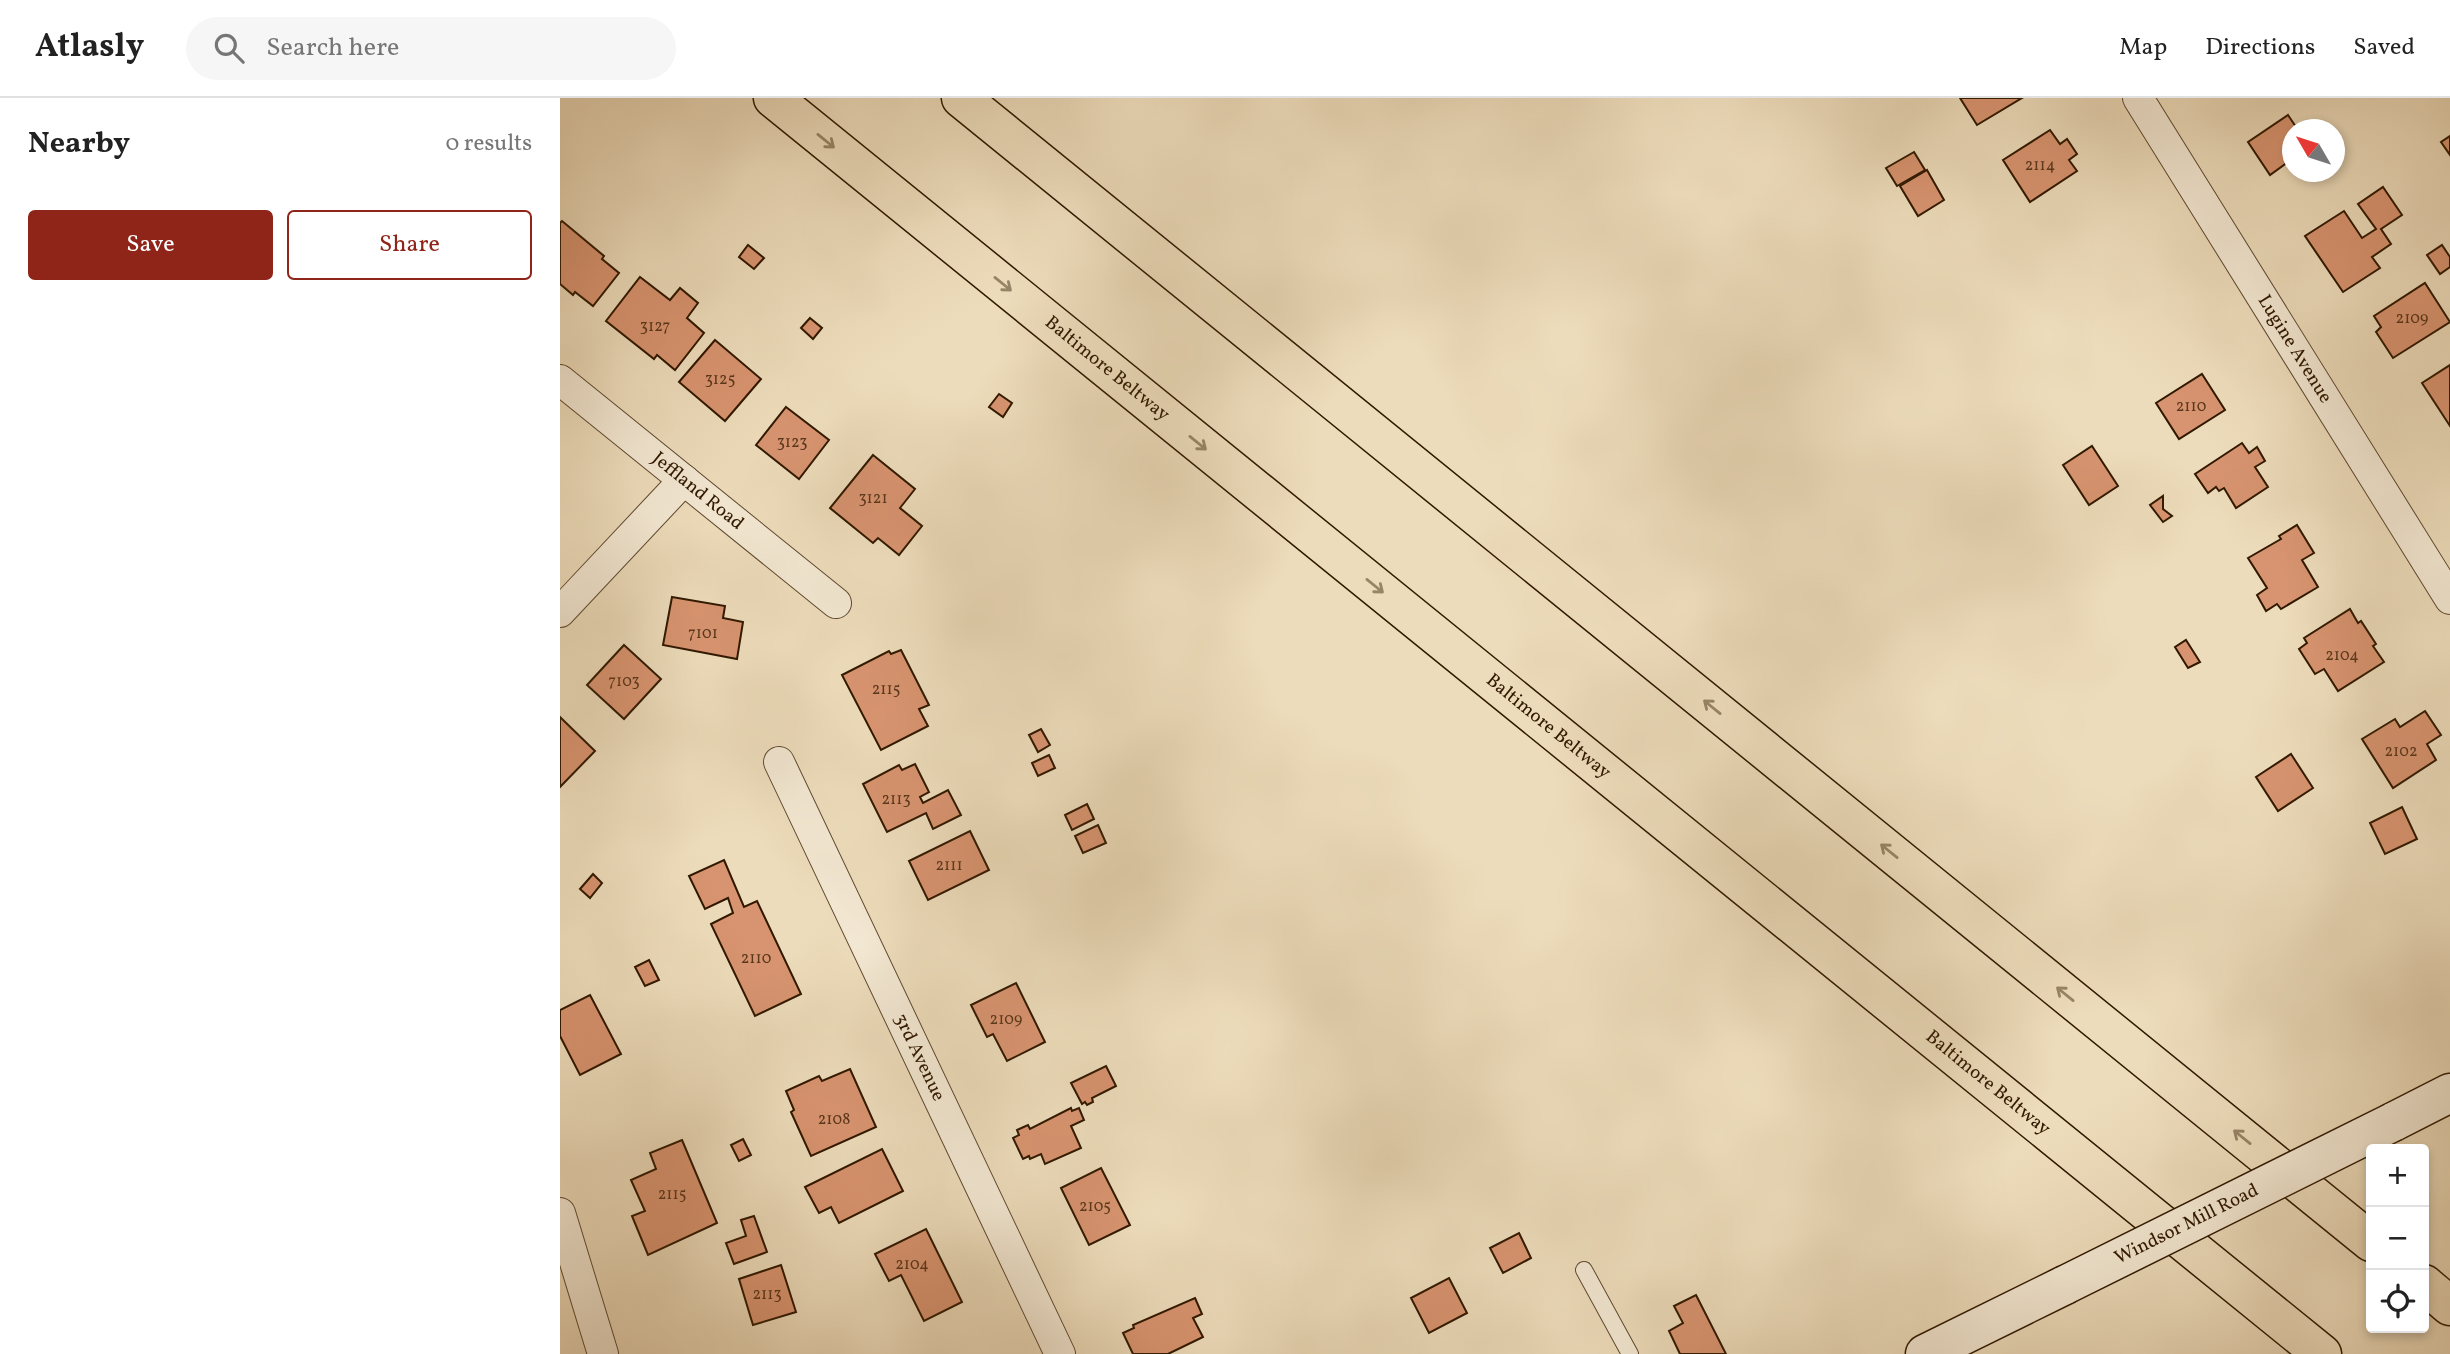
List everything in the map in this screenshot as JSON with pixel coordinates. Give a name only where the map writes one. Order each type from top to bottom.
[{"type":"highway","name":"Baltimore Beltway","points":[[773,98],[2322,1354]]},
{"type":"highway","points":[[961,98],[2366,1238]]},
{"type":"highway","points":[[2429,1288],[2450,1306]]},
{"type":"main road","name":"Windsor Mill Road","points":[[1925,1354],[2450,1093]]},
{"type":"street","name":"Lugine Avenue","points":[[2138,98],[2450,599]]},
{"type":"street","name":"Jeffland Road","points":[[560,380],[836,603]]},
{"type":"street","points":[[560,612],[684,480]]},
{"type":"street","name":"3rd Avenue","points":[[779,762],[1060,1354]]},
{"type":"street","points":[[560,1213],[603,1354]]},
{"type":"lane","points":[[1584,1270],[1630,1354]]},
{"type":"building","points":[[1960,98],[2022,98],[1977,125]]},
{"type":"building","points":[[2282,119],[2282,166],[2270,175],[2248,142]]},
{"type":"building","points":[[2050,130],[2060,144],[2067,139],[2077,154],[2069,160],[2077,171],[2030,202],[2003,160]]},
{"type":"building","points":[[2450,136],[2450,155],[2441,142]]},
{"type":"building","points":[[1914,152],[1925,170],[1897,186],[1886,168]]},
{"type":"building","points":[[1927,170],[1944,200],[1918,216],[1900,186]]},
{"type":"building","points":[[2383,187],[2402,215],[2381,229],[2391,244],[2372,257],[2380,268],[2343,292],[2305,236],[2344,211],[2362,238],[2376,229],[2358,204]]},
{"type":"building","points":[[562,221],[604,256],[602,259],[619,273],[593,306],[560,284]]},
{"type":"building","points":[[748,245],[764,258],[754,269],[739,257]]},
{"type":"building","points":[[2442,245],[2450,257],[2450,267],[2440,274],[2427,255]]},
{"type":"building","points":[[640,277],[670,300],[680,288],[698,303],[687,318],[704,333],[675,370],[657,355],[654,359],[606,321]]},
{"type":"building","points":[[2425,283],[2450,322],[2393,358],[2376,332],[2381,327],[2374,316]]},
{"type":"building","points":[[810,318],[822,328],[813,339],[801,328]]},
{"type":"building","points":[[715,340],[761,379],[725,421],[679,382]]},
{"type":"building","points":[[2450,365],[2450,426],[2422,383]]},
{"type":"building","points":[[2202,374],[2225,410],[2179,439],[2156,403]]},
{"type":"building","points":[[999,394],[1012,403],[1003,417],[989,407]]},
{"type":"building","points":[[786,407],[829,440],[799,479],[756,445]]},
{"type":"building","points":[[2242,443],[2249,453],[2257,447],[2265,461],[2255,467],[2268,487],[2236,508],[2224,488],[2219,491],[2216,487],[2208,493],[2195,474]]},
{"type":"building","points":[[2092,446],[2118,486],[2089,505],[2063,465]]},
{"type":"building","points":[[873,455],[915,489],[900,508],[922,526],[899,555],[878,538],[873,543],[830,508]]},
{"type":"building","points":[[2163,496],[2163,509],[2172,516],[2163,522],[2150,505]]},
{"type":"building","points":[[2297,525],[2314,553],[2302,560],[2318,587],[2281,609],[2277,604],[2266,611],[2257,595],[2267,588],[2248,558],[2281,539],[2279,536]]},
{"type":"building","points":[[672,597],[725,606],[723,618],[743,622],[737,659],[663,645]]},
{"type":"building","points":[[2350,609],[2376,644],[2373,646],[2384,662],[2338,691],[2324,669],[2315,674],[2299,649],[2307,643],[2304,638]]},
{"type":"building","points":[[2186,640],[2200,662],[2188,668],[2175,647]]},
{"type":"building","points":[[624,645],[661,679],[624,719],[587,685]]},
{"type":"building","points":[[901,650],[929,705],[919,709],[928,726],[881,750],[842,675],[889,651],[891,654]]},
{"type":"building","points":[[2425,711],[2441,735],[2427,744],[2436,760],[2393,788],[2362,739],[2395,719],[2400,727]]},
{"type":"building","points":[[560,717],[595,751],[560,787]]},
{"type":"building","points":[[1041,729],[1050,745],[1038,752],[1029,735]]},
{"type":"building","points":[[2291,754],[2313,788],[2278,811],[2256,777]]},
{"type":"building","points":[[1049,755],[1055,768],[1038,776],[1032,763]]},
{"type":"building","points":[[915,764],[929,792],[920,797],[923,803],[948,790],[961,815],[933,829],[926,813],[887,832],[863,784],[899,765],[902,770]]},
{"type":"building","points":[[1087,804],[1094,819],[1072,830],[1065,815]]},
{"type":"building","points":[[2402,807],[2417,839],[2385,854],[2370,823]]},
{"type":"building","points":[[1098,825],[1106,843],[1083,853],[1075,836]]},
{"type":"building","points":[[970,831],[989,870],[928,900],[909,861]]},
{"type":"building","points":[[724,860],[744,907],[757,901],[801,994],[755,1016],[711,924],[733,913],[728,898],[705,909],[689,876]]},
{"type":"building","points":[[593,874],[602,883],[590,898],[580,889]]},
{"type":"building","points":[[649,960],[659,980],[645,986],[635,967]]},
{"type":"building","points":[[1016,983],[1045,1042],[1007,1061],[993,1034],[987,1037],[971,1005]]},
{"type":"building","points":[[590,995],[621,1054],[580,1075],[560,1036],[560,1010]]},
{"type":"building","points":[[1106,1066],[1116,1086],[1092,1098],[1093,1102],[1082,1104],[1071,1083]]},
{"type":"building","points":[[850,1069],[876,1127],[811,1156],[791,1112],[794,1110],[786,1091],[819,1076],[822,1081]]},
{"type":"building","points":[[1071,1108],[1072,1111],[1079,1108],[1084,1120],[1071,1126],[1081,1148],[1045,1164],[1041,1154],[1023,1159],[1013,1138],[1019,1135],[1017,1130],[1028,1125],[1030,1129]]},
{"type":"building","points":[[743,1139],[751,1155],[739,1161],[731,1145]]},
{"type":"building","points":[[682,1140],[717,1223],[648,1255],[632,1216],[645,1211],[631,1180],[656,1169],[650,1153]]},
{"type":"building","points":[[882,1149],[903,1191],[839,1223],[831,1207],[819,1213],[805,1187]]},
{"type":"building","points":[[1101,1168],[1130,1225],[1089,1245],[1061,1188]]},
{"type":"building","points":[[754,1216],[767,1252],[734,1264],[726,1243],[746,1236],[741,1220]]},
{"type":"building","points":[[926,1229],[962,1302],[924,1321],[901,1275],[889,1281],[875,1254]]},
{"type":"building","points":[[1519,1233],[1531,1258],[1503,1273],[1490,1248]]},
{"type":"building","points":[[781,1265],[796,1312],[753,1325],[739,1279]]},
{"type":"building","points":[[1449,1278],[1467,1313],[1429,1333],[1411,1298]]},
{"type":"building","points":[[1696,1295],[1726,1354],[1680,1354],[1669,1331],[1683,1323],[1674,1306]]},
{"type":"building","points":[[1195,1298],[1202,1314],[1193,1318],[1203,1337],[1168,1354],[1133,1354],[1123,1333],[1134,1328],[1133,1325]]}]
